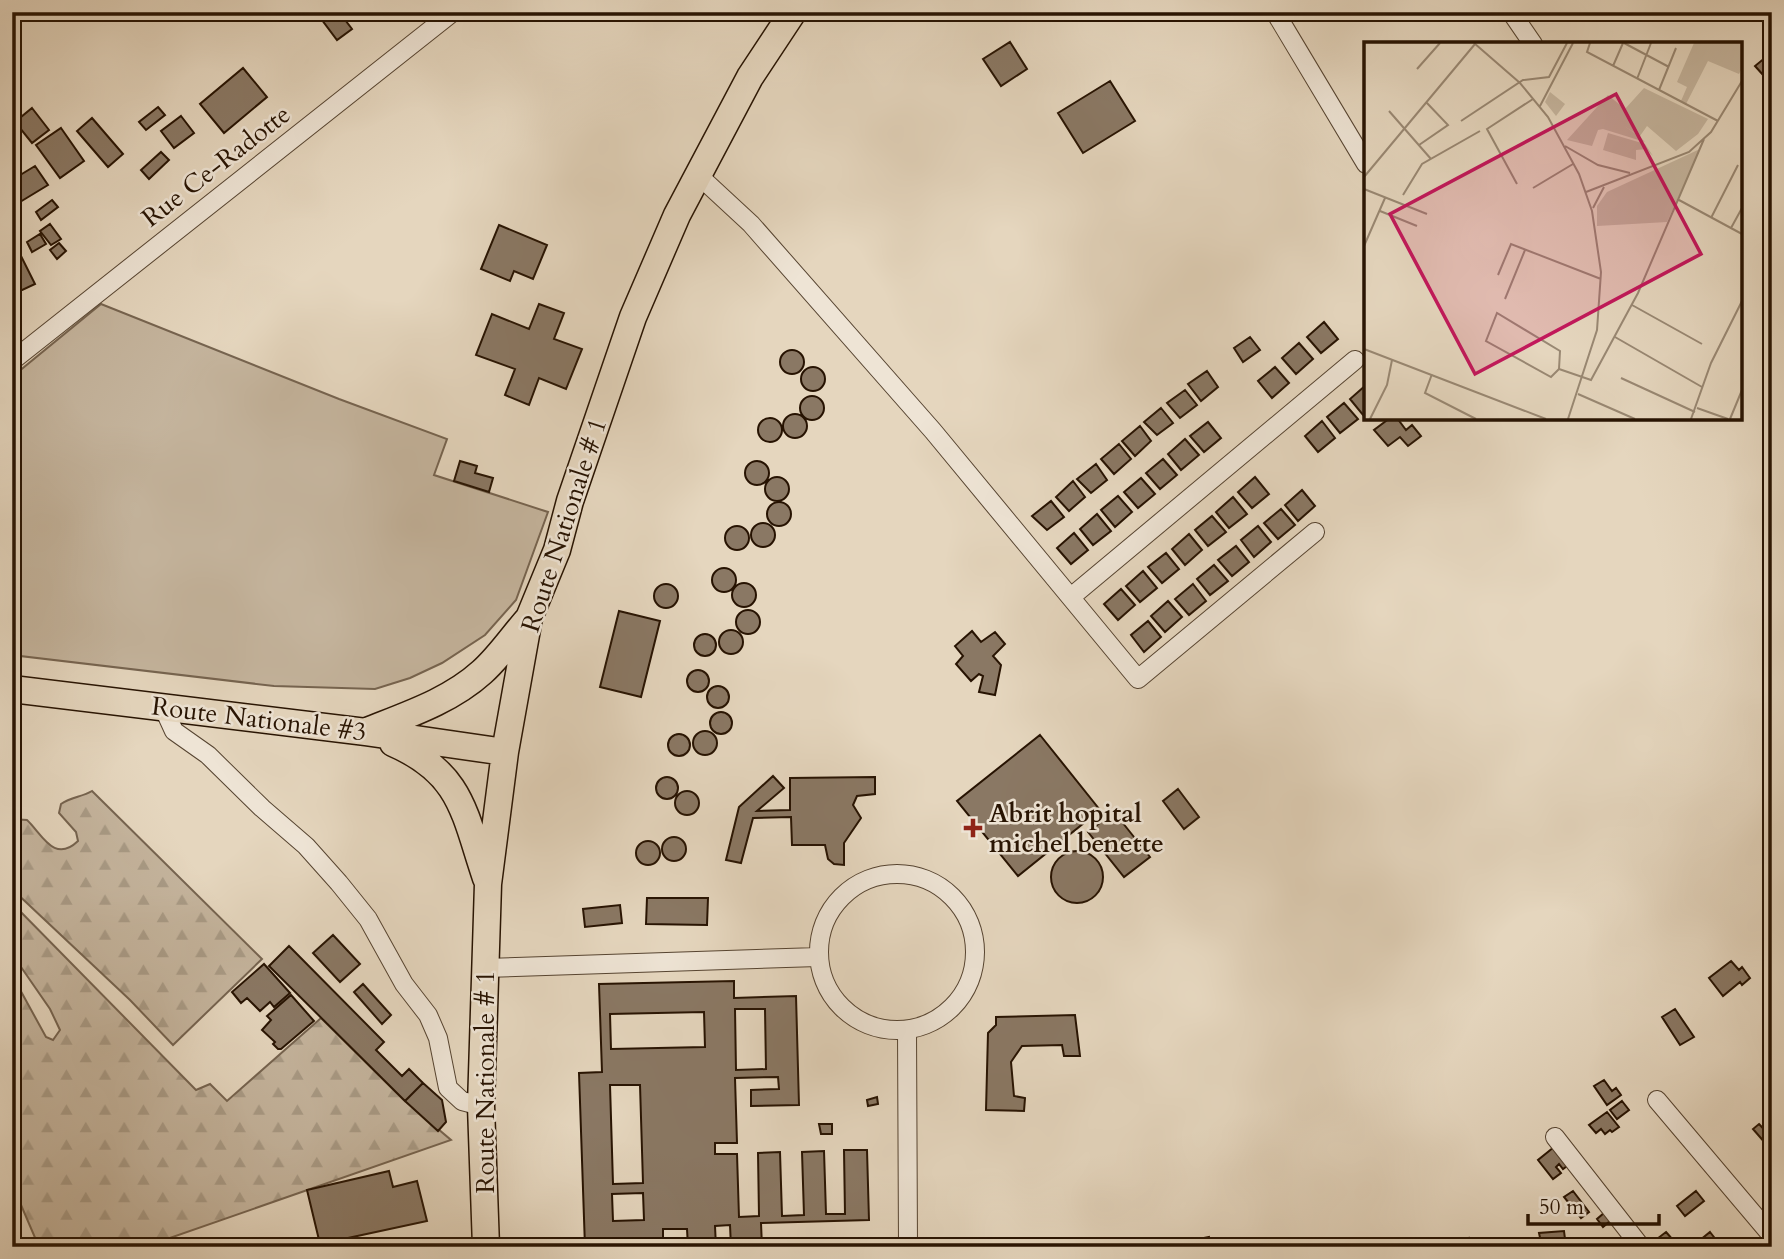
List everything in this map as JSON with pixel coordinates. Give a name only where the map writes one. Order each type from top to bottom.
[{"type":"main road","name":"Route Nationale # 1","points":[[486,1247],[481,1107],[488,884],[505,752],[529,618],[557,550],[570,501],[633,317],[697,174],[750,77],[793,12]]},
{"type":"main road","points":[[366,732],[428,706],[482,672],[529,618]]},
{"type":"main road","name":"Route Nationale #3","points":[[12,689],[366,732],[505,752]]},
{"type":"main road","points":[[366,732],[411,751],[442,774],[461,804],[488,884]]},
{"type":"street","name":"Rue Ce-Radotte","points":[[12,361],[453,12]]},
{"type":"street","points":[[1275,12],[1364,161]]},
{"type":"street","points":[[1511,12],[1532,42]]},
{"type":"street","points":[[697,174],[751,224],[933,431],[1138,679],[1315,532]]},
{"type":"street","points":[[1071,597],[1355,359]]},
{"type":"street","points":[[163,707],[174,731],[208,755],[306,846],[368,919],[404,984],[428,1015],[438,1038],[447,1088],[462,1101],[481,1107]]},
{"type":"street","points":[[897,874],[923,878],[946,891],[963,911],[973,935],[975,961],[968,986],[953,1007],[932,1023],[908,1030],[882,1029],[858,1020],[838,1004],[824,982],[818,957],[821,931],[831,908],[849,890],[860,884],[872,878],[897,874]]},
{"type":"street","points":[[485,968],[818,957]]},
{"type":"street","points":[[908,1030],[908,1247]]},
{"type":"street","points":[[1657,1100],[1772,1236]]},
{"type":"street","points":[[1555,1137],[1641,1247]]},
{"type":"green space","points":[[101,304],[447,439],[434,475],[548,512],[516,600],[485,635],[442,663],[410,678],[375,689],[274,686],[12,655],[12,377]]},
{"type":"green space","points":[[92,791],[262,959],[173,1045],[130,1000],[12,889],[12,819],[27,820],[43,839],[55,848],[70,847],[78,841],[76,832],[59,813],[61,804]]},
{"type":"green space","points":[[12,903],[196,1090],[210,1084],[227,1101],[321,1018],[405,1101],[451,1140],[144,1247],[39,1247],[12,1184],[12,975],[46,1037],[53,1040],[60,1030],[50,1009],[12,954]]},
{"type":"building","points":[[316,12],[339,12],[352,29],[337,40]]},
{"type":"building","points":[[1010,42],[1027,69],[1001,86],[983,59]]},
{"type":"building","points":[[1772,52],[1772,69],[1764,76],[1755,66]]},
{"type":"building","points":[[243,68],[267,97],[224,133],[200,104]]},
{"type":"building","points":[[1110,81],[1135,121],[1083,153],[1058,113]]},
{"type":"building","points":[[158,107],[165,115],[146,130],[139,122]]},
{"type":"building","points":[[32,108],[49,130],[32,143],[15,122]]},
{"type":"building","points":[[181,116],[194,133],[174,148],[161,131]]},
{"type":"building","points":[[92,118],[123,154],[108,167],[77,131]]},
{"type":"building","points":[[61,128],[84,161],[60,178],[36,145]]},
{"type":"building","points":[[161,152],[169,160],[149,179],[141,170]]},
{"type":"building","points":[[35,166],[48,185],[20,202],[12,190],[12,180]]},
{"type":"building","points":[[52,200],[58,207],[41,220],[36,212]]},
{"type":"building","points":[[50,224],[61,239],[51,245],[40,231]]},
{"type":"building","points":[[499,225],[547,245],[533,279],[514,271],[510,281],[481,269]]},
{"type":"building","points":[[40,234],[46,244],[32,252],[27,242]]},
{"type":"building","points":[[59,243],[66,251],[57,259],[50,250]]},
{"type":"building","points":[[20,254],[35,284],[18,292],[12,280],[12,258]]},
{"type":"building","points":[[539,304],[564,313],[554,339],[582,349],[566,389],[539,378],[529,405],[505,395],[515,369],[476,355],[492,314],[529,329]]},
{"type":"building","points":[[1324,322],[1338,339],[1321,353],[1307,337]]},
{"type":"building","points":[[1250,337],[1260,350],[1243,362],[1234,348]]},
{"type":"building","points":[[1299,343],[1313,359],[1296,374],[1282,358]]},
{"type":"building","points":[[792,350],[800,354],[804,362],[800,370],[792,374],[784,370],[780,362],[784,354]]},
{"type":"building","points":[[813,367],[821,371],[825,379],[821,387],[813,391],[805,387],[801,379],[805,371]]},
{"type":"building","points":[[1275,367],[1289,383],[1272,398],[1258,381]]},
{"type":"building","points":[[1207,371],[1218,387],[1201,401],[1188,384]]},
{"type":"building","points":[[1364,387],[1364,414],[1363,415],[1350,399]]},
{"type":"building","points":[[1185,390],[1197,405],[1180,418],[1167,403]]},
{"type":"building","points":[[812,396],[823,403],[824,408],[817,419],[812,420],[801,413],[800,408],[807,397]]},
{"type":"building","points":[[1344,403],[1358,419],[1340,433],[1327,417]]},
{"type":"building","points":[[1161,408],[1173,423],[1157,435],[1144,422]]},
{"type":"building","points":[[795,414],[803,418],[807,426],[803,434],[795,438],[787,434],[783,426],[787,418]]},
{"type":"building","points":[[770,418],[781,425],[782,430],[775,441],[770,442],[759,435],[758,430],[765,419]]},
{"type":"building","points":[[1387,420],[1398,420],[1406,430],[1412,425],[1421,436],[1408,446],[1400,437],[1388,446],[1374,430]]},
{"type":"building","points":[[1322,421],[1335,438],[1318,452],[1305,436]]},
{"type":"building","points":[[1208,422],[1221,438],[1204,452],[1190,436]]},
{"type":"building","points":[[1140,426],[1151,441],[1135,456],[1122,441]]},
{"type":"building","points":[[1185,439],[1199,455],[1181,470],[1168,454]]},
{"type":"building","points":[[1119,444],[1131,459],[1114,474],[1101,459]]},
{"type":"building","points":[[1163,459],[1177,475],[1160,489],[1146,473]]},
{"type":"building","points":[[460,461],[477,466],[475,473],[493,478],[489,492],[454,481]]},
{"type":"building","points":[[757,461],[768,468],[769,473],[762,484],[757,485],[746,478],[745,473],[752,462]]},
{"type":"building","points":[[1096,464],[1107,480],[1091,493],[1077,479]]},
{"type":"building","points":[[777,477],[785,481],[789,489],[785,497],[777,501],[769,497],[765,489],[769,481]]},
{"type":"building","points":[[1255,477],[1269,494],[1252,508],[1238,492]]},
{"type":"building","points":[[1141,478],[1155,494],[1138,508],[1124,492]]},
{"type":"building","points":[[1073,481],[1085,497],[1069,511],[1056,497]]},
{"type":"building","points":[[1302,490],[1315,506],[1298,521],[1285,505]]},
{"type":"building","points":[[1118,496],[1132,512],[1115,527],[1101,510]]},
{"type":"building","points":[[1233,497],[1247,514],[1229,528],[1216,512]]},
{"type":"building","points":[[1051,501],[1064,517],[1047,530],[1032,516]]},
{"type":"building","points":[[779,502],[790,509],[791,514],[784,525],[779,526],[768,519],[767,514],[774,503]]},
{"type":"building","points":[[1281,509],[1295,525],[1278,539],[1264,523]]},
{"type":"building","points":[[1097,514],[1111,531],[1093,545],[1080,529]]},
{"type":"building","points":[[1212,516],[1226,532],[1208,546],[1195,530]]},
{"type":"building","points":[[763,523],[771,527],[775,535],[771,543],[763,547],[755,543],[751,535],[755,527]]},
{"type":"building","points":[[737,526],[746,529],[749,538],[746,547],[737,550],[728,547],[725,538],[728,529]]},
{"type":"building","points":[[1258,526],[1271,542],[1254,557],[1241,540]]},
{"type":"building","points":[[1074,533],[1088,550],[1071,564],[1057,548]]},
{"type":"building","points":[[1189,534],[1202,550],[1185,565],[1172,549]]},
{"type":"building","points":[[1236,546],[1249,562],[1232,576],[1218,560]]},
{"type":"building","points":[[1166,553],[1179,569],[1162,583],[1148,567]]},
{"type":"building","points":[[1214,565],[1228,581],[1210,595],[1197,579]]},
{"type":"building","points":[[724,568],[732,572],[736,580],[732,588],[724,592],[716,588],[712,580],[716,572]]},
{"type":"building","points":[[1143,571],[1157,588],[1140,602],[1126,586]]},
{"type":"building","points":[[744,583],[755,590],[756,595],[749,606],[744,607],[733,600],[732,595],[739,584]]},
{"type":"building","points":[[666,584],[674,588],[678,596],[674,604],[666,608],[658,604],[654,596],[658,588]]},
{"type":"building","points":[[1193,584],[1206,601],[1189,615],[1175,599]]},
{"type":"building","points":[[1121,589],[1135,605],[1118,620],[1104,604]]},
{"type":"building","points":[[1168,601],[1182,617],[1165,632],[1151,616]]},
{"type":"building","points":[[748,610],[757,613],[760,622],[757,631],[748,634],[739,631],[736,622],[739,613]]},
{"type":"building","points":[[619,611],[660,621],[641,697],[600,687]]},
{"type":"building","points":[[1148,621],[1161,637],[1144,652],[1131,635]]},
{"type":"building","points":[[731,630],[740,633],[743,642],[740,651],[731,654],[722,651],[719,642],[722,633]]},
{"type":"building","points":[[972,631],[981,642],[995,632],[1005,644],[993,656],[1001,665],[995,695],[979,692],[983,676],[979,674],[971,681],[956,664],[963,656],[955,646]]},
{"type":"building","points":[[705,634],[713,637],[716,645],[713,653],[705,656],[697,653],[694,645],[697,637]]},
{"type":"building","points":[[694,670],[702,670],[709,677],[709,685],[702,692],[694,692],[687,685],[687,677]]},
{"type":"building","points":[[714,686],[722,686],[729,693],[729,701],[722,708],[714,708],[707,701],[707,693]]},
{"type":"building","points":[[717,712],[725,712],[732,719],[732,727],[725,734],[717,734],[710,727],[710,719]]},
{"type":"building","points":[[705,731],[713,735],[717,743],[713,751],[705,755],[697,751],[693,743],[697,735]]},
{"type":"building","points":[[675,734],[683,734],[690,741],[690,749],[683,756],[675,756],[668,749],[668,741]]},
{"type":"building","points":[[1040,735],[1100,810],[1018,876],[957,801]]},
{"type":"building","points":[[773,776],[784,788],[757,811],[790,810],[790,778],[875,777],[875,794],[857,796],[853,805],[861,818],[844,843],[844,865],[834,864],[828,859],[825,845],[792,845],[791,817],[753,818],[741,863],[726,860],[739,807]]},
{"type":"building","points":[[663,777],[671,777],[678,784],[678,792],[671,799],[663,799],[656,792],[656,784]]},
{"type":"building","points":[[1178,789],[1199,817],[1184,829],[1163,801]]},
{"type":"building","points":[[687,791],[695,795],[699,803],[695,811],[687,815],[679,811],[675,803],[679,795]]},
{"type":"building","points":[[1114,812],[1150,857],[1124,877],[1088,832]]},
{"type":"building","points":[[674,837],[682,841],[686,849],[682,857],[674,861],[666,857],[662,849],[666,841]]},
{"type":"building","points":[[648,841],[656,845],[660,853],[656,861],[648,865],[640,861],[636,853],[640,845]]},
{"type":"building","points":[[1077,851],[1096,858],[1103,877],[1096,896],[1077,903],[1058,896],[1051,877],[1058,858]]},
{"type":"building","points":[[647,898],[708,898],[707,925],[646,924]]},
{"type":"building","points":[[620,905],[622,923],[585,927],[583,909]]},
{"type":"building","points":[[333,935],[360,964],[340,982],[313,953]]},
{"type":"building","points":[[289,946],[384,1042],[376,1050],[402,1076],[409,1069],[423,1083],[405,1101],[269,966]]},
{"type":"building","points":[[1731,961],[1739,970],[1742,967],[1750,978],[1742,985],[1740,982],[1723,996],[1709,978]]},
{"type":"building","points":[[264,964],[290,993],[274,1007],[270,1002],[260,1011],[247,998],[241,1003],[232,992]]},
{"type":"building","points":[[734,981],[734,998],[796,996],[799,1105],[751,1106],[751,1090],[779,1089],[778,1077],[735,1078],[737,1143],[715,1143],[715,1154],[737,1154],[739,1217],[759,1216],[758,1153],[780,1152],[782,1216],[804,1215],[802,1152],[824,1151],[826,1214],[845,1214],[844,1150],[867,1150],[869,1220],[761,1223],[762,1247],[731,1247],[730,1225],[715,1226],[716,1247],[688,1247],[687,1229],[663,1229],[663,1247],[585,1247],[579,1073],[602,1072],[599,984]],"holes":[[[735,1009],[765,1009],[766,1069],[736,1070]],[[704,1012],[705,1047],[611,1049],[610,1014]],[[610,1085],[640,1085],[643,1183],[613,1184]],[[643,1193],[644,1220],[613,1221],[612,1194]]]},
{"type":"building","points":[[363,984],[391,1015],[382,1024],[354,992]]},
{"type":"building","points":[[291,995],[314,1021],[278,1049],[273,1044],[275,1042],[262,1030],[271,1020],[267,1016]]},
{"type":"building","points":[[1675,1009],[1694,1037],[1680,1045],[1662,1017]]},
{"type":"building","points":[[1075,1015],[1080,1056],[1064,1056],[1062,1045],[1022,1046],[1011,1062],[1014,1096],[1025,1098],[1024,1111],[986,1110],[988,1033],[996,1025],[996,1017]]},
{"type":"building","points":[[1604,1080],[1612,1091],[1616,1088],[1621,1095],[1607,1105],[1594,1086]]},
{"type":"building","points":[[423,1083],[442,1100],[446,1122],[438,1131],[405,1101]]},
{"type":"building","points":[[877,1097],[878,1104],[868,1106],[867,1100]]},
{"type":"building","points":[[1622,1101],[1629,1110],[1617,1119],[1610,1110]]},
{"type":"building","points":[[1607,1112],[1619,1127],[1605,1134],[1601,1129],[1596,1133],[1589,1125]]},
{"type":"building","points":[[819,1124],[832,1124],[832,1134],[821,1134]]},
{"type":"building","points":[[1759,1124],[1772,1138],[1766,1144],[1753,1129]]},
{"type":"building","points":[[1554,1147],[1571,1163],[1563,1169],[1559,1164],[1556,1167],[1561,1173],[1553,1179],[1538,1160]]},
{"type":"building","points":[[389,1171],[393,1187],[417,1181],[427,1221],[320,1244],[307,1190]]},
{"type":"building","points":[[1573,1191],[1589,1212],[1581,1218],[1564,1197]]},
{"type":"building","points":[[1696,1191],[1704,1201],[1685,1216],[1677,1206]]},
{"type":"building","points":[[1604,1213],[1610,1221],[1603,1227],[1597,1219]]},
{"type":"building","points":[[1564,1231],[1566,1247],[1542,1247],[1539,1233]]},
{"type":"building","points":[[1666,1232],[1673,1240],[1665,1247],[1649,1245]]},
{"type":"building","points":[[1710,1232],[1717,1241],[1710,1247],[1704,1247],[1699,1241]]},
{"type":"building","points":[[1209,1237],[1211,1247],[1196,1247],[1194,1240]]},
{"type":"building","points":[[1469,1238],[1475,1247],[1456,1247]]},
{"type":"building","points":[[1108,1240],[1148,1241],[1148,1247],[1107,1247]]},
{"type":"place","name":"Abrit hopital michel benette","points":[[973,828]]}]
